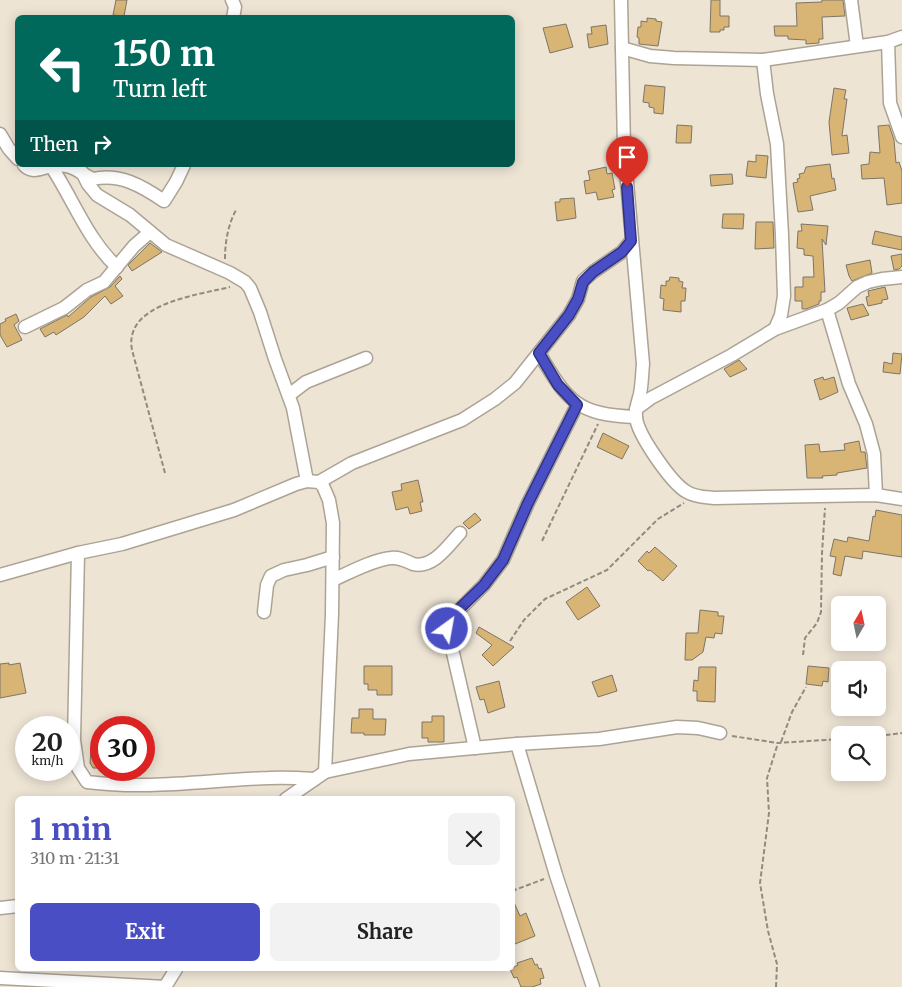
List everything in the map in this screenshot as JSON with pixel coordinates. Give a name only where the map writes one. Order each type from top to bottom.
[{"type":"street","points":[[232,0],[235,7],[234,15]]},
{"type":"street","points":[[621,0],[624,148],[643,364],[636,413],[643,436],[667,471],[687,492],[697,496],[714,498],[901,495]]},
{"type":"street","points":[[851,0],[857,46]]},
{"type":"street","points":[[622,48],[650,56],[763,60],[888,42],[902,37]]},
{"type":"street","points":[[888,42],[890,103],[902,138]]},
{"type":"street","points":[[763,60],[767,94],[777,144],[782,235],[784,296],[781,315],[775,329]]},
{"type":"street","points":[[0,134],[8,149],[15,156]]},
{"type":"street","points":[[26,167],[30,170],[48,167]]},
{"type":"street","points":[[52,167],[94,240],[107,258],[117,267]]},
{"type":"street","points":[[70,167],[94,179],[110,177],[136,183],[164,201],[183,167]]},
{"type":"street","points":[[82,172],[88,184],[97,195],[130,215],[174,249],[230,273],[245,282],[250,288],[260,312],[289,395],[301,456],[313,482],[325,490],[331,508],[333,523],[333,580],[320,776]]},
{"type":"street","points":[[25,327],[64,308],[87,290],[108,279],[150,232]]},
{"type":"street","points":[[0,575],[122,544],[234,510],[296,484],[313,482],[352,463],[462,420],[478,411],[515,383],[569,315],[578,299],[583,282],[593,272],[622,252],[631,241]]},
{"type":"street","points":[[539,353],[558,385],[577,405],[603,413],[636,413],[651,398],[732,355],[775,329],[827,310],[839,303],[857,287],[882,278],[902,277]]},
{"type":"street","points":[[827,310],[848,384],[868,431],[874,454],[876,495]]},
{"type":"street","points":[[289,395],[306,382],[366,358]]},
{"type":"street","points":[[475,748],[453,653],[448,640],[448,623],[452,616],[484,585],[503,560],[528,503],[577,405]]},
{"type":"street","points":[[333,580],[384,559],[395,558],[415,564],[426,563],[442,553],[460,533]]},
{"type":"street","points":[[78,554],[74,740],[78,768],[87,782],[152,786],[320,776],[409,754],[599,739],[677,727],[698,728],[720,733]]},
{"type":"street","points":[[264,612],[267,585],[271,576],[284,570],[333,557]]},
{"type":"street","points":[[518,744],[556,875],[593,987]]},
{"type":"street","points":[[290,796],[320,776]]},
{"type":"street","points":[[0,908],[15,906]]},
{"type":"street","points":[[0,978],[166,987],[175,971]]},
{"type":"path","points":[[230,273],[226,262],[226,249],[230,224],[236,210]]},
{"type":"path","points":[[165,473],[132,350],[130,339],[132,330],[148,313],[166,304],[245,282]]},
{"type":"path","points":[[542,541],[603,413]]},
{"type":"path","points":[[510,641],[524,620],[546,599],[607,570],[658,518],[697,496]]},
{"type":"path","points":[[803,655],[804,638],[817,623],[821,612],[822,553],[826,496]]},
{"type":"path","points":[[781,742],[792,712],[806,687]]},
{"type":"path","points":[[720,733],[738,738],[778,743],[831,739]]},
{"type":"path","points":[[886,735],[902,733]]},
{"type":"path","points":[[776,987],[777,964],[768,931],[760,883],[768,813],[767,778],[778,743]]},
{"type":"path","points":[[515,890],[556,875]]},
{"type":"building","points":[[116,0],[127,0],[124,15],[113,15]]},
{"type":"building","points":[[711,0],[720,0],[720,16],[729,16],[729,27],[724,27],[724,30],[720,30],[720,32],[710,32]]},
{"type":"building","points":[[822,0],[843,0],[845,16],[822,17],[823,39],[819,39],[819,43],[806,44],[806,40],[788,39],[788,36],[775,36],[774,26],[797,26],[796,3],[822,2]]},
{"type":"building","points":[[647,18],[662,22],[658,46],[639,44],[639,38],[637,37],[638,27],[641,27],[641,21],[647,22]]},
{"type":"building","points":[[566,24],[573,47],[550,53],[543,28]]},
{"type":"building","points":[[606,25],[608,44],[589,48],[587,34],[592,34],[591,27]]},
{"type":"building","points":[[645,85],[665,87],[663,114],[654,113],[654,108],[649,107],[649,103],[643,102]]},
{"type":"building","points":[[834,88],[846,90],[844,99],[847,99],[842,136],[847,135],[849,153],[832,155],[829,122]]},
{"type":"building","points":[[677,125],[692,126],[691,143],[676,143]]},
{"type":"building","points":[[889,125],[894,140],[896,163],[899,162],[902,171],[902,203],[887,205],[884,178],[862,179],[861,165],[869,164],[870,152],[880,153],[878,126]]},
{"type":"building","points":[[756,155],[768,156],[766,178],[746,176],[748,161],[756,162]]},
{"type":"building","points":[[830,164],[836,190],[810,196],[813,210],[798,212],[793,183],[798,182],[799,174],[804,173],[806,167]]},
{"type":"building","points":[[606,167],[607,174],[612,173],[615,189],[612,190],[614,197],[598,200],[596,192],[586,194],[584,181],[590,180],[588,171]]},
{"type":"building","points":[[732,174],[733,184],[711,186],[710,175]]},
{"type":"building","points":[[574,198],[576,218],[557,221],[555,202],[560,202],[560,199]]},
{"type":"building","points":[[723,214],[744,214],[743,229],[722,228]]},
{"type":"building","points":[[756,222],[773,222],[774,248],[755,249]]},
{"type":"building","points":[[801,224],[828,226],[826,245],[822,239],[825,292],[821,292],[819,304],[806,309],[802,309],[802,301],[795,301],[795,287],[803,287],[803,277],[814,277],[813,256],[804,255],[804,249],[797,248],[798,231],[802,231]]},
{"type":"building","points":[[875,231],[902,237],[902,250],[872,244]]},
{"type":"building","points":[[150,243],[162,252],[132,271],[128,265]]},
{"type":"building","points":[[902,254],[902,266],[894,270],[891,256]]},
{"type":"building","points":[[870,260],[872,273],[852,281],[846,265]]},
{"type":"building","points":[[120,276],[122,279],[115,286],[123,296],[111,304],[105,296],[84,317],[56,335],[54,332],[45,337],[40,329],[67,315],[68,317],[91,297],[110,287]]},
{"type":"building","points":[[670,277],[679,278],[679,281],[683,282],[682,288],[686,288],[685,301],[681,301],[681,312],[663,310],[664,299],[660,298],[661,285],[666,286],[666,281],[669,281]]},
{"type":"building","points":[[885,287],[888,299],[882,300],[882,303],[868,306],[866,297],[869,296],[868,291]]},
{"type":"building","points":[[863,304],[869,315],[851,320],[847,308]]},
{"type":"building","points":[[16,314],[19,321],[14,325],[22,340],[7,347],[0,335],[0,324],[6,321],[5,319]]},
{"type":"building","points":[[893,353],[902,354],[900,374],[883,372],[884,362],[892,364]]},
{"type":"building","points":[[739,360],[747,369],[730,377],[724,369]]},
{"type":"building","points":[[823,377],[824,380],[834,377],[838,392],[820,400],[814,380]]},
{"type":"building","points":[[603,433],[629,446],[622,459],[597,447]]},
{"type":"building","points":[[859,441],[861,452],[865,452],[867,468],[837,473],[837,475],[822,476],[823,478],[807,478],[805,445],[819,444],[820,452],[845,450],[844,444]]},
{"type":"building","points":[[418,480],[423,502],[420,502],[422,511],[410,514],[408,507],[396,510],[392,492],[402,490],[401,484]]},
{"type":"building","points":[[876,510],[902,515],[902,557],[863,551],[862,559],[845,556],[841,576],[833,574],[836,557],[830,556],[834,539],[847,542],[848,537],[869,541],[873,516],[875,517]]},
{"type":"building","points":[[475,513],[481,520],[469,529],[463,523]]},
{"type":"building","points":[[655,547],[677,566],[663,581],[650,570],[648,571],[638,561],[647,551],[649,553]]},
{"type":"building","points":[[587,587],[600,606],[578,620],[566,602]]},
{"type":"building","points":[[700,610],[718,612],[718,616],[724,616],[722,634],[715,633],[714,638],[706,637],[703,652],[692,660],[685,660],[686,633],[698,633]]},
{"type":"building","points":[[479,627],[514,647],[493,666],[482,655],[492,645],[476,633]]},
{"type":"building","points":[[9,663],[9,665],[20,663],[26,693],[0,698],[0,664]]},
{"type":"building","points":[[364,666],[392,666],[392,695],[377,695],[377,690],[368,690],[368,684],[364,684]]},
{"type":"building","points":[[808,666],[829,668],[828,682],[823,681],[822,686],[806,684]]},
{"type":"building","points":[[699,667],[716,667],[715,702],[697,701],[697,691],[693,691],[694,680],[698,681]]},
{"type":"building","points":[[612,675],[617,691],[598,697],[592,682]]},
{"type":"building","points":[[499,681],[505,707],[488,713],[484,699],[480,700],[476,687]]},
{"type":"building","points":[[359,709],[373,709],[373,719],[386,719],[385,735],[351,733],[352,718],[359,718]]},
{"type":"building","points":[[432,716],[444,716],[444,742],[428,742],[428,738],[422,738],[422,722],[432,722]]},
{"type":"building","points":[[515,905],[520,916],[526,913],[535,936],[515,944]]},
{"type":"building","points":[[532,958],[535,965],[537,964],[539,969],[541,968],[544,978],[540,979],[541,984],[532,987],[521,987],[517,977],[514,978],[511,971],[515,971],[517,963]]},
{"type":"route","points":[[447,629],[452,616],[484,585],[503,560],[528,503],[577,405],[558,385],[539,353],[569,315],[578,299],[583,282],[593,272],[622,252],[631,241],[627,187]]}]
